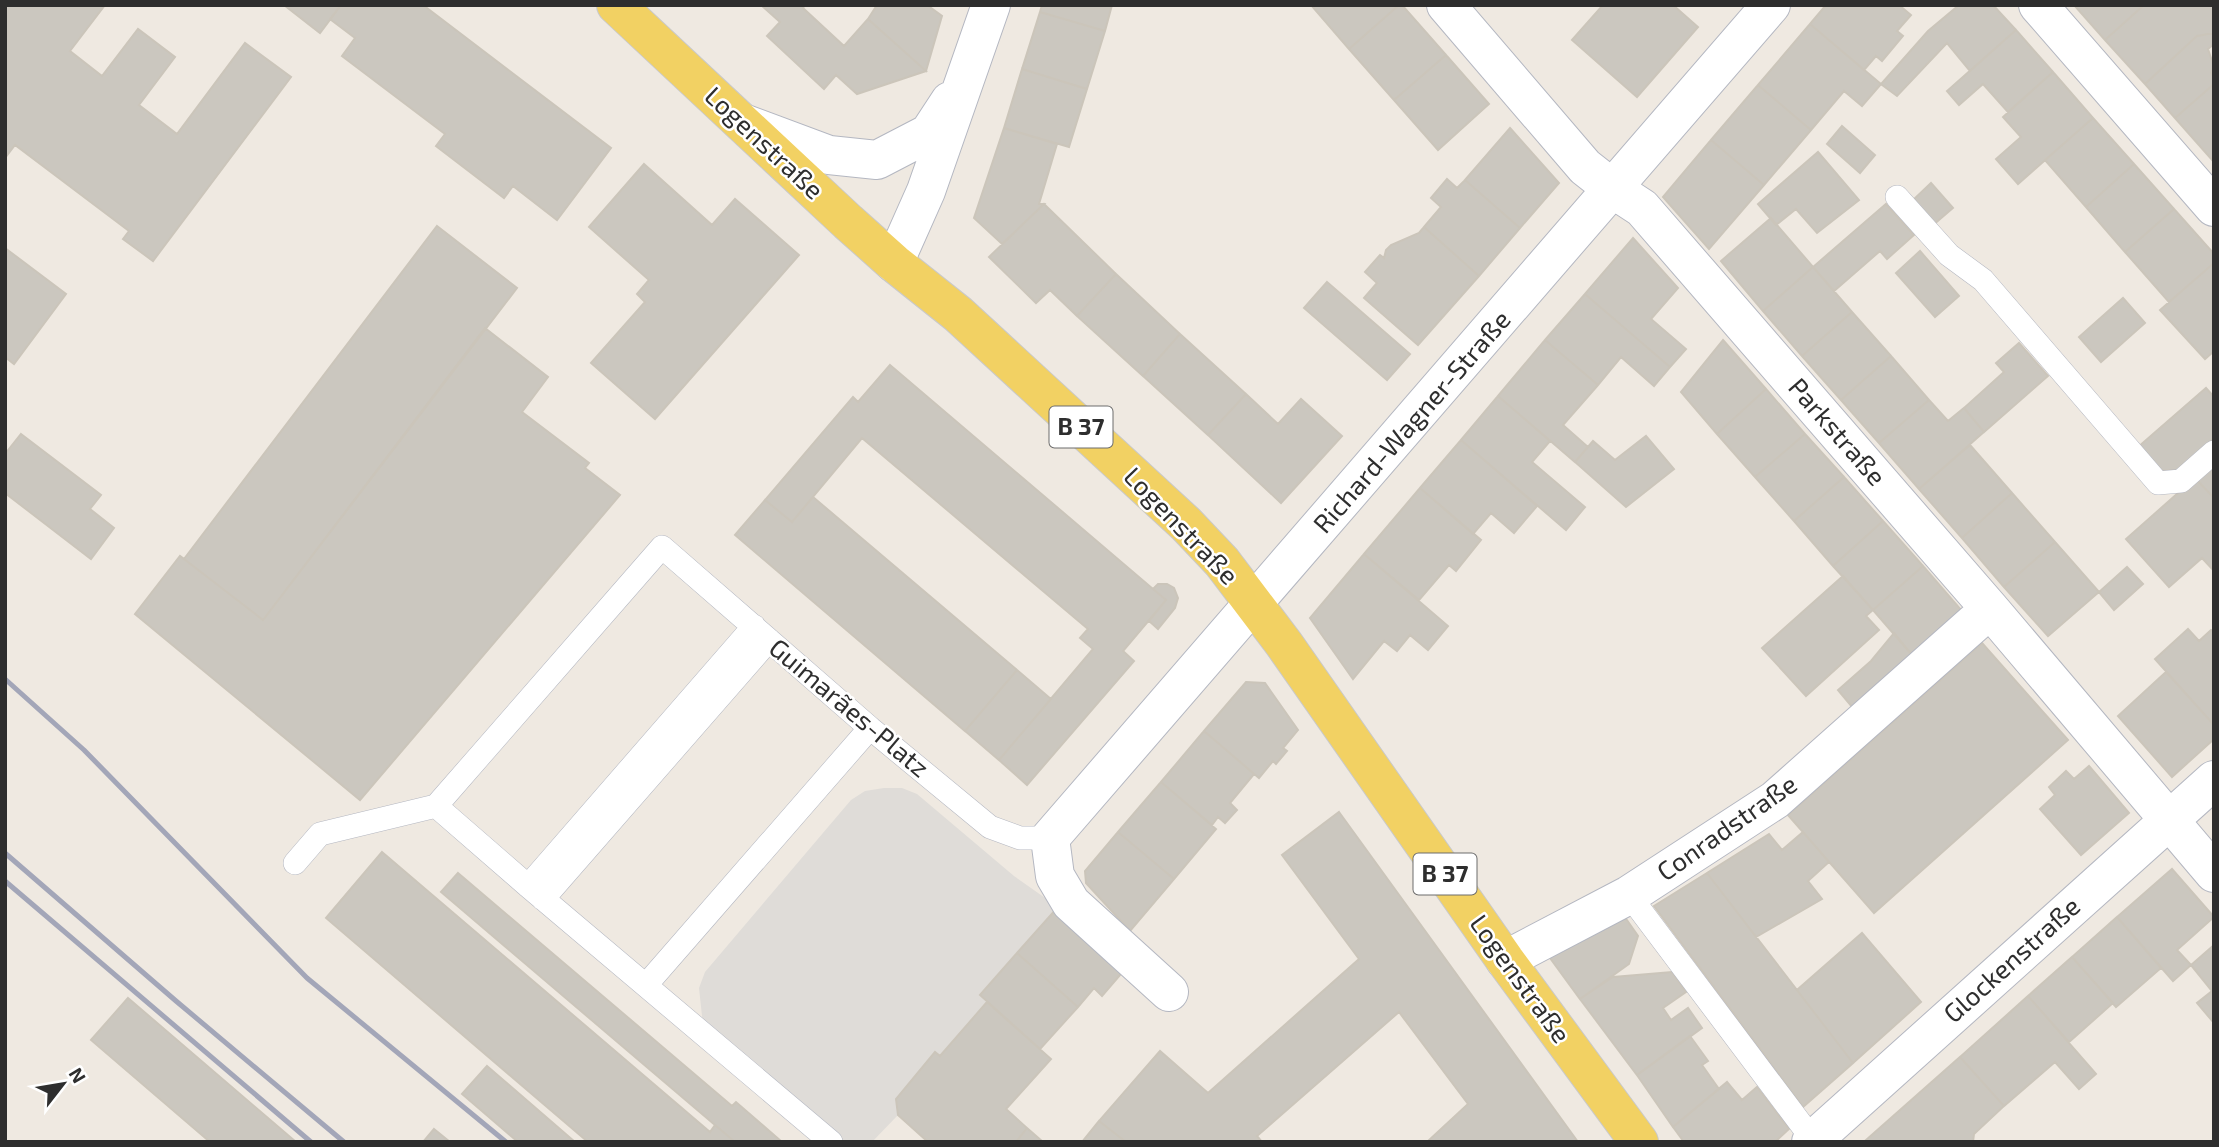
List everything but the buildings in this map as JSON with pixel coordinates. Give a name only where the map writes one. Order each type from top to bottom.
[{"type":"main road","name":"Logenstraße","points":[[617,5],[894,263],[958,314],[1186,524],[1222,562],[1505,960],[1639,1142]]},
{"type":"street","points":[[894,263],[926,191],[991,5]]},
{"type":"street","name":"Parkstraße","points":[[1446,5],[1585,167],[1613,190],[1642,208],[1990,609],[2214,873]]},
{"type":"street","name":"Richard-Wagner-Straße","points":[[1050,838],[1771,5]]},
{"type":"street","points":[[2038,5],[2214,207]]},
{"type":"street","points":[[743,123],[829,155],[877,160],[929,133],[968,72]]},
{"type":"street","name":"Conradstraße","points":[[1505,960],[1629,895],[1775,800],[1990,609]]},
{"type":"street","name":"Glockenstraße","points":[[1812,1141],[2214,780]]},
{"type":"street","points":[[1050,838],[1055,876],[1071,903],[1169,992]]},
{"type":"lane","points":[[1897,197],[1948,255],[1983,280],[2158,482],[2181,481],[2214,452]]},
{"type":"lane","name":"Guimarães-Platz","points":[[436,806],[662,547],[990,827],[1020,838],[1050,838]]},
{"type":"lane","points":[[535,893],[761,633]]},
{"type":"lane","points":[[646,985],[870,727]]},
{"type":"lane","points":[[295,863],[320,834],[436,806],[535,893],[831,1142]]},
{"type":"lane","points":[[1629,895],[1812,1141]]},
{"type":"shaded area","points":[[902,788],[917,794],[1014,876],[1058,907],[980,995],[987,1002],[940,1056],[935,1053],[896,1099],[898,1115],[872,1142],[831,1142],[704,1034],[699,988],[705,972],[851,800],[865,791]]},
{"type":"railway","points":[[5,679],[84,750],[307,978],[506,1142]]},
{"type":"railway","points":[[5,853],[344,1142]]},
{"type":"railway","points":[[5,881],[311,1142]]}]
